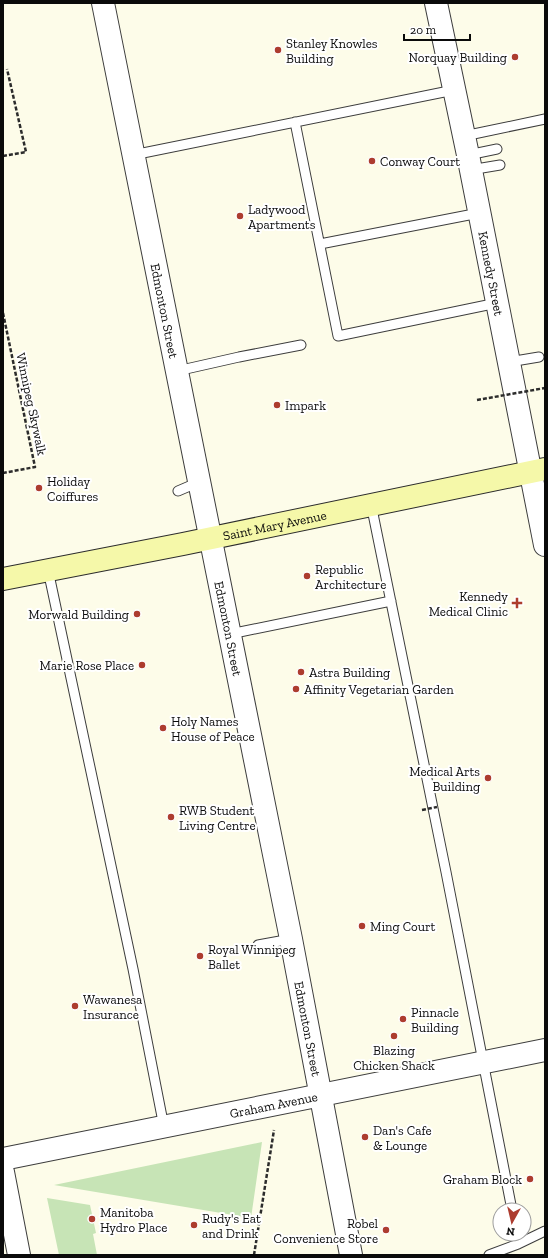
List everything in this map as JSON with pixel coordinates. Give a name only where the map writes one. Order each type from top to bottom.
[{"type":"main road","name":"Saint Mary Avenue","points":[[3,579],[538,470]]},
{"type":"street","name":"Edmonton Street","points":[[103,3],[291,939],[351,1255]]},
{"type":"street","name":"Kennedy Street","points":[[436,3],[509,362],[538,470],[545,545]]},
{"type":"street","name":"Graham Avenue","points":[[3,1159],[545,1050]]},
{"type":"street","points":[[3,1172],[19,1255]]},
{"type":"lane","points":[[133,155],[454,90]]},
{"type":"lane","points":[[467,154],[545,119]]},
{"type":"lane","points":[[295,122],[338,336],[497,303]]},
{"type":"lane","points":[[467,154],[497,149]]},
{"type":"lane","points":[[467,154],[500,165]]},
{"type":"lane","points":[[320,244],[479,213]]},
{"type":"lane","points":[[177,371],[301,345]]},
{"type":"lane","points":[[509,362],[539,357]]},
{"type":"lane","points":[[178,491],[199,482]]},
{"type":"lane","points":[[372,504],[510,1202]]},
{"type":"lane","points":[[48,570],[133,969],[164,1127]]},
{"type":"lane","points":[[230,634],[391,601]]},
{"type":"lane","points":[[258,945],[291,939]]},
{"type":"lane","points":[[133,969],[142,967]]},
{"type":"lane","points":[[489,1255],[518,1244],[545,1231]]},
{"type":"path","points":[[3,156],[26,152],[7,69]]},
{"type":"path","name":"Winnipeg Skywalk","points":[[3,312],[35,468],[3,473]]},
{"type":"path","points":[[477,400],[545,388]]},
{"type":"path","points":[[422,810],[437,807]]},
{"type":"path","points":[[254,1255],[274,1130]]},
{"type":"green space","points":[[262,1142],[251,1218],[54,1185]]},
{"type":"green space","points":[[47,1198],[90,1205],[96,1233],[93,1234],[97,1255],[59,1255]]},
{"type":"place","name":"Stanley Knowles Building","points":[[278,50]]},
{"type":"place","name":"Norquay Building","points":[[515,57]]},
{"type":"place","name":"Conway Court","points":[[372,161]]},
{"type":"place","name":"Ladywood Apartments","points":[[240,216]]},
{"type":"place","name":"Impark","points":[[277,405]]},
{"type":"place","name":"Holiday Coiffures","points":[[39,488]]},
{"type":"place","name":"Republic Architecture","points":[[307,576]]},
{"type":"place","name":"Kennedy Medical Clinic","points":[[517,603]]},
{"type":"place","name":"Morwald Building","points":[[137,614]]},
{"type":"place","name":"Marie Rose Place","points":[[142,665]]},
{"type":"place","name":"Astra Building","points":[[301,672]]},
{"type":"place","name":"Affinity Vegetarian Garden","points":[[296,689]]},
{"type":"place","name":"Holy Names House of Peace","points":[[163,728]]},
{"type":"place","name":"Medical Arts Building","points":[[488,778]]},
{"type":"place","name":"RWB Student Living Centre","points":[[171,817]]},
{"type":"place","name":"Ming Court","points":[[362,926]]},
{"type":"place","name":"Royal Winnipeg Ballet","points":[[200,956]]},
{"type":"place","name":"Wawanesa Insurance","points":[[75,1006]]},
{"type":"place","name":"Pinnacle Building","points":[[403,1019]]},
{"type":"place","name":"Blazing Chicken Shack","points":[[394,1036]]},
{"type":"place","name":"Dan's Cafe & Lounge","points":[[365,1137]]},
{"type":"place","name":"Graham Block","points":[[530,1179]]},
{"type":"place","name":"Manitoba Hydro Place","points":[[92,1219]]},
{"type":"place","name":"Rudy's Eat and Drink","points":[[194,1225]]},
{"type":"place","name":"Robel Convenience Store","points":[[386,1230]]}]
